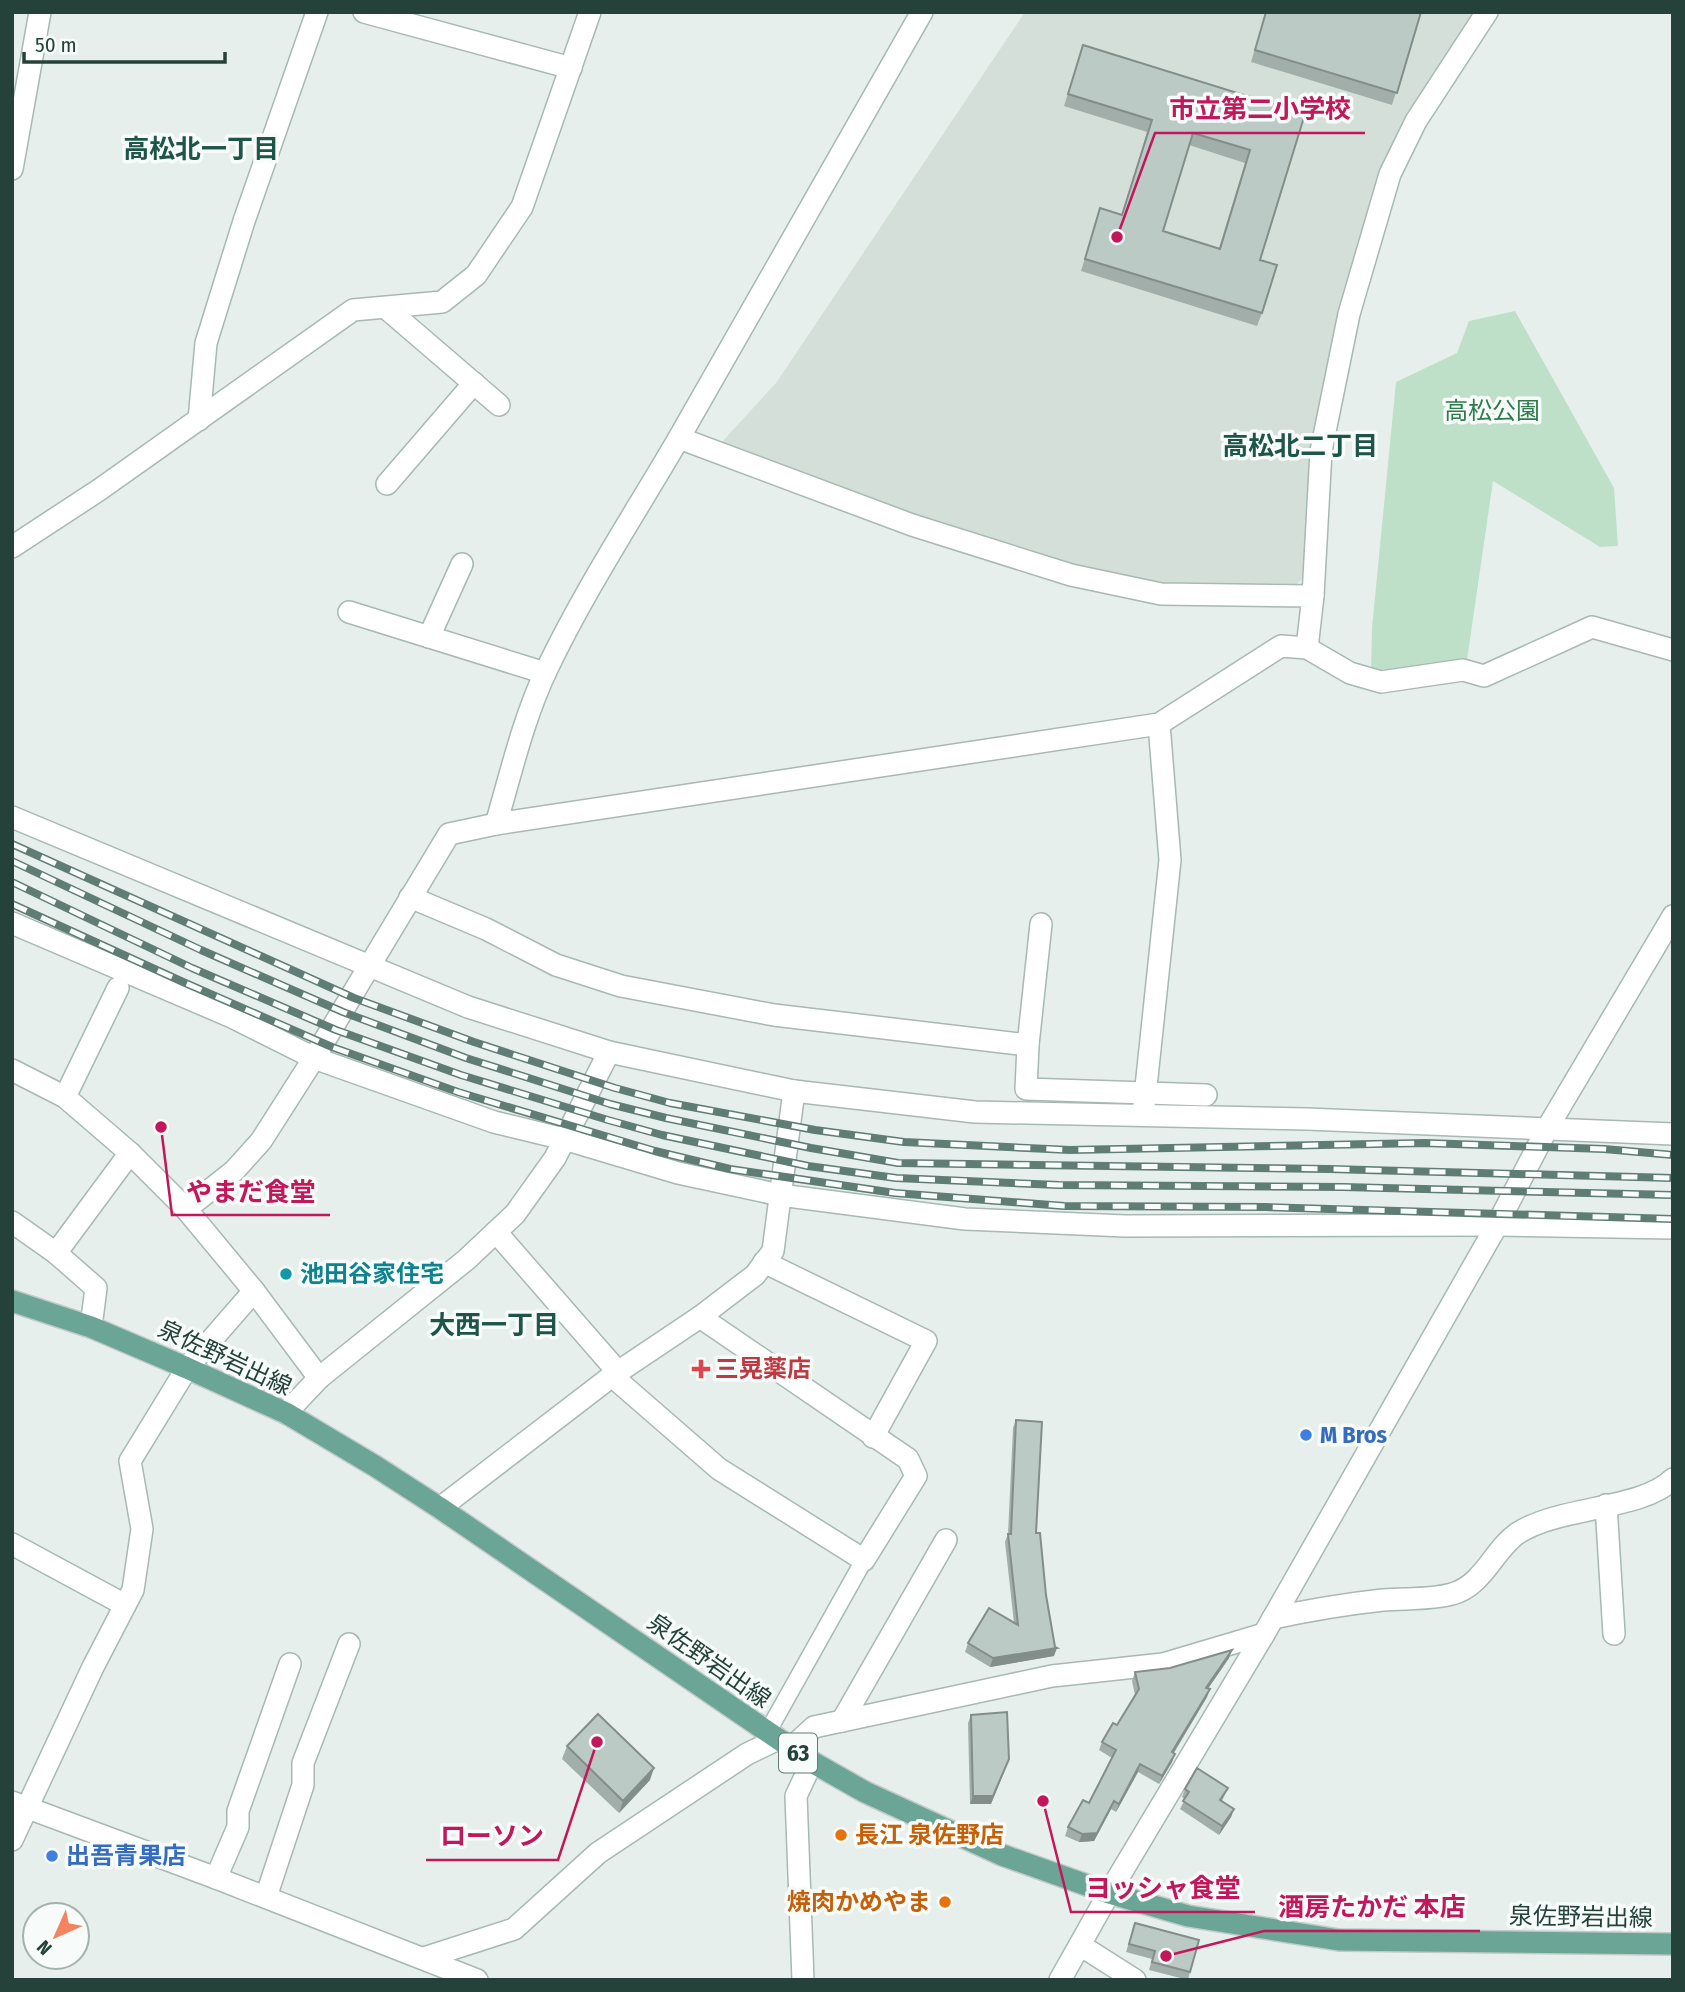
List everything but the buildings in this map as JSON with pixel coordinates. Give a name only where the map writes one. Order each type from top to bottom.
[{"type":"main road","name":"泉佐野岩出線","points":[[12,1301],[90,1327],[286,1413],[440,1508],[812,1762],[865,1792],[1002,1855],[1109,1893],[1188,1916],[1339,1940],[1673,1944]]},
{"type":"street","points":[[12,169],[40,12]]},
{"type":"street","points":[[199,420],[206,343],[244,221],[317,12]]},
{"type":"street","points":[[364,12],[571,68]]},
{"type":"street","points":[[12,547],[199,420],[353,310],[442,302],[476,275],[522,207],[590,12]]},
{"type":"street","points":[[496,824],[525,726],[545,673],[570,625],[922,12]]},
{"type":"street","points":[[1307,648],[1321,451],[1349,314],[1390,174],[1416,121],[1487,12]]},
{"type":"street","points":[[386,308],[499,405]]},
{"type":"street","points":[[387,484],[474,383]]},
{"type":"street","points":[[679,438],[912,525],[1071,575],[1161,594],[1312,596]]},
{"type":"street","points":[[429,637],[462,564]]},
{"type":"street","points":[[349,612],[545,673]]},
{"type":"street","points":[[186,1209],[234,1171],[261,1141],[449,835],[496,824],[1159,724],[1281,646],[1307,648],[1350,673],[1381,682],[1464,670],[1484,676],[1592,627],[1673,650]]},
{"type":"street","points":[[1143,1115],[1170,860],[1159,724]]},
{"type":"street","points":[[12,817],[468,1007],[609,1052],[794,1091],[975,1112],[1548,1127],[1673,1134]]},
{"type":"street","points":[[410,897],[486,929],[556,965],[621,986],[774,1015],[1028,1045]]},
{"type":"street","points":[[1060,1980],[1268,1626],[1497,1225],[1548,1127],[1673,916]]},
{"type":"street","points":[[12,923],[232,1017],[314,1058],[494,1122],[564,1139],[678,1173],[780,1195],[965,1219],[1125,1226],[1497,1225],[1673,1228]]},
{"type":"street","points":[[1041,924],[1026,1089],[1206,1095]]},
{"type":"street","points":[[65,1097],[118,988]]},
{"type":"street","points":[[286,1413],[319,1378],[466,1260],[515,1214],[555,1158],[609,1052]]},
{"type":"street","points":[[12,1070],[65,1097],[130,1153],[186,1209],[254,1292],[319,1378]]},
{"type":"street","points":[[440,1508],[615,1374],[700,1317],[755,1275],[774,1251],[794,1091]]},
{"type":"street","points":[[56,1253],[130,1153]]},
{"type":"street","points":[[12,1222],[56,1253],[96,1288],[90,1327]]},
{"type":"street","points":[[496,1232],[615,1374],[719,1469],[864,1560],[916,1476],[908,1459],[700,1317]]},
{"type":"street","points":[[764,1262],[926,1341],[873,1437]]},
{"type":"street","points":[[12,1840],[20,1805],[133,1590],[142,1529],[130,1461],[187,1368],[254,1292]]},
{"type":"street","points":[[424,1958],[514,1929],[598,1853],[747,1754],[778,1740],[814,1727],[1052,1676],[1163,1664],[1330,1605],[1453,1594],[1472,1584],[1517,1534],[1552,1518],[1642,1496],[1665,1486],[1673,1479]]},
{"type":"street","points":[[1606,1505],[1614,1634]]},
{"type":"street","points":[[842,1721],[946,1540]]},
{"type":"street","points":[[12,1544],[125,1605]]},
{"type":"street","points":[[266,1897],[303,1785],[303,1763],[349,1644]]},
{"type":"street","points":[[216,1878],[238,1828],[238,1811],[290,1664]]},
{"type":"street","points":[[803,1980],[796,1796],[812,1762]]},
{"type":"street","points":[[20,1805],[477,1980]]},
{"type":"street","points":[[1080,1945],[1135,1980]]},
{"type":"lane","points":[[778,1740],[864,1560]]},
{"type":"shaded area","points":[[1025,12],[1474,14],[1407,117],[1382,165],[1339,308],[1310,450],[1308,573],[1297,584],[1159,582],[1070,564],[915,517],[722,442],[776,383]]},
{"type":"green space","name":"高松公園","points":[[1515,311],[1614,488],[1618,546],[1600,547],[1493,481],[1467,660],[1371,671],[1372,628],[1396,382],[1457,353],[1469,321]]},
{"type":"railway","points":[[12,844],[354,998],[474,1042],[670,1103],[815,1130],[904,1142],[1070,1150],[1425,1143],[1604,1149],[1673,1155]]},
{"type":"railway","points":[[12,861],[201,950],[343,1012],[466,1058],[610,1104],[811,1148],[898,1163],[1329,1169],[1673,1178]]},
{"type":"railway","points":[[12,882],[192,968],[336,1030],[461,1075],[662,1135],[808,1166],[896,1178],[1059,1185],[1343,1187],[1673,1195]]},
{"type":"railway","points":[[12,904],[332,1047],[458,1092],[655,1151],[730,1169],[895,1193],[1064,1206],[1265,1207],[1673,1219]]},
{"type":"place","name":"市立第二小学校","points":[[1117,237]]},
{"type":"place","name":"やまだ食堂","points":[[161,1127]]},
{"type":"place","name":"池田谷家住宅","points":[[286,1274]]},
{"type":"place","name":"三晃薬店","points":[[701,1369]]},
{"type":"place","name":"M Bros","points":[[1306,1435]]},
{"type":"place","name":"ローソン","points":[[597,1742]]},
{"type":"place","name":"ヨッシャ食堂","points":[[1043,1801]]},
{"type":"place","name":"長江 泉佐野店","points":[[841,1835]]},
{"type":"place","name":"出吾青果店","points":[[52,1856]]},
{"type":"place","name":"焼肉かめやま","points":[[945,1902]]},
{"type":"place","name":"酒房たかだ 本店","points":[[1166,1956]]},
{"type":"district","name":"高松北一丁目","points":[[201,149]]},
{"type":"district","name":"高松北二丁目","points":[[1300,446]]},
{"type":"district","name":"大西一丁目","points":[[494,1325]]}]
